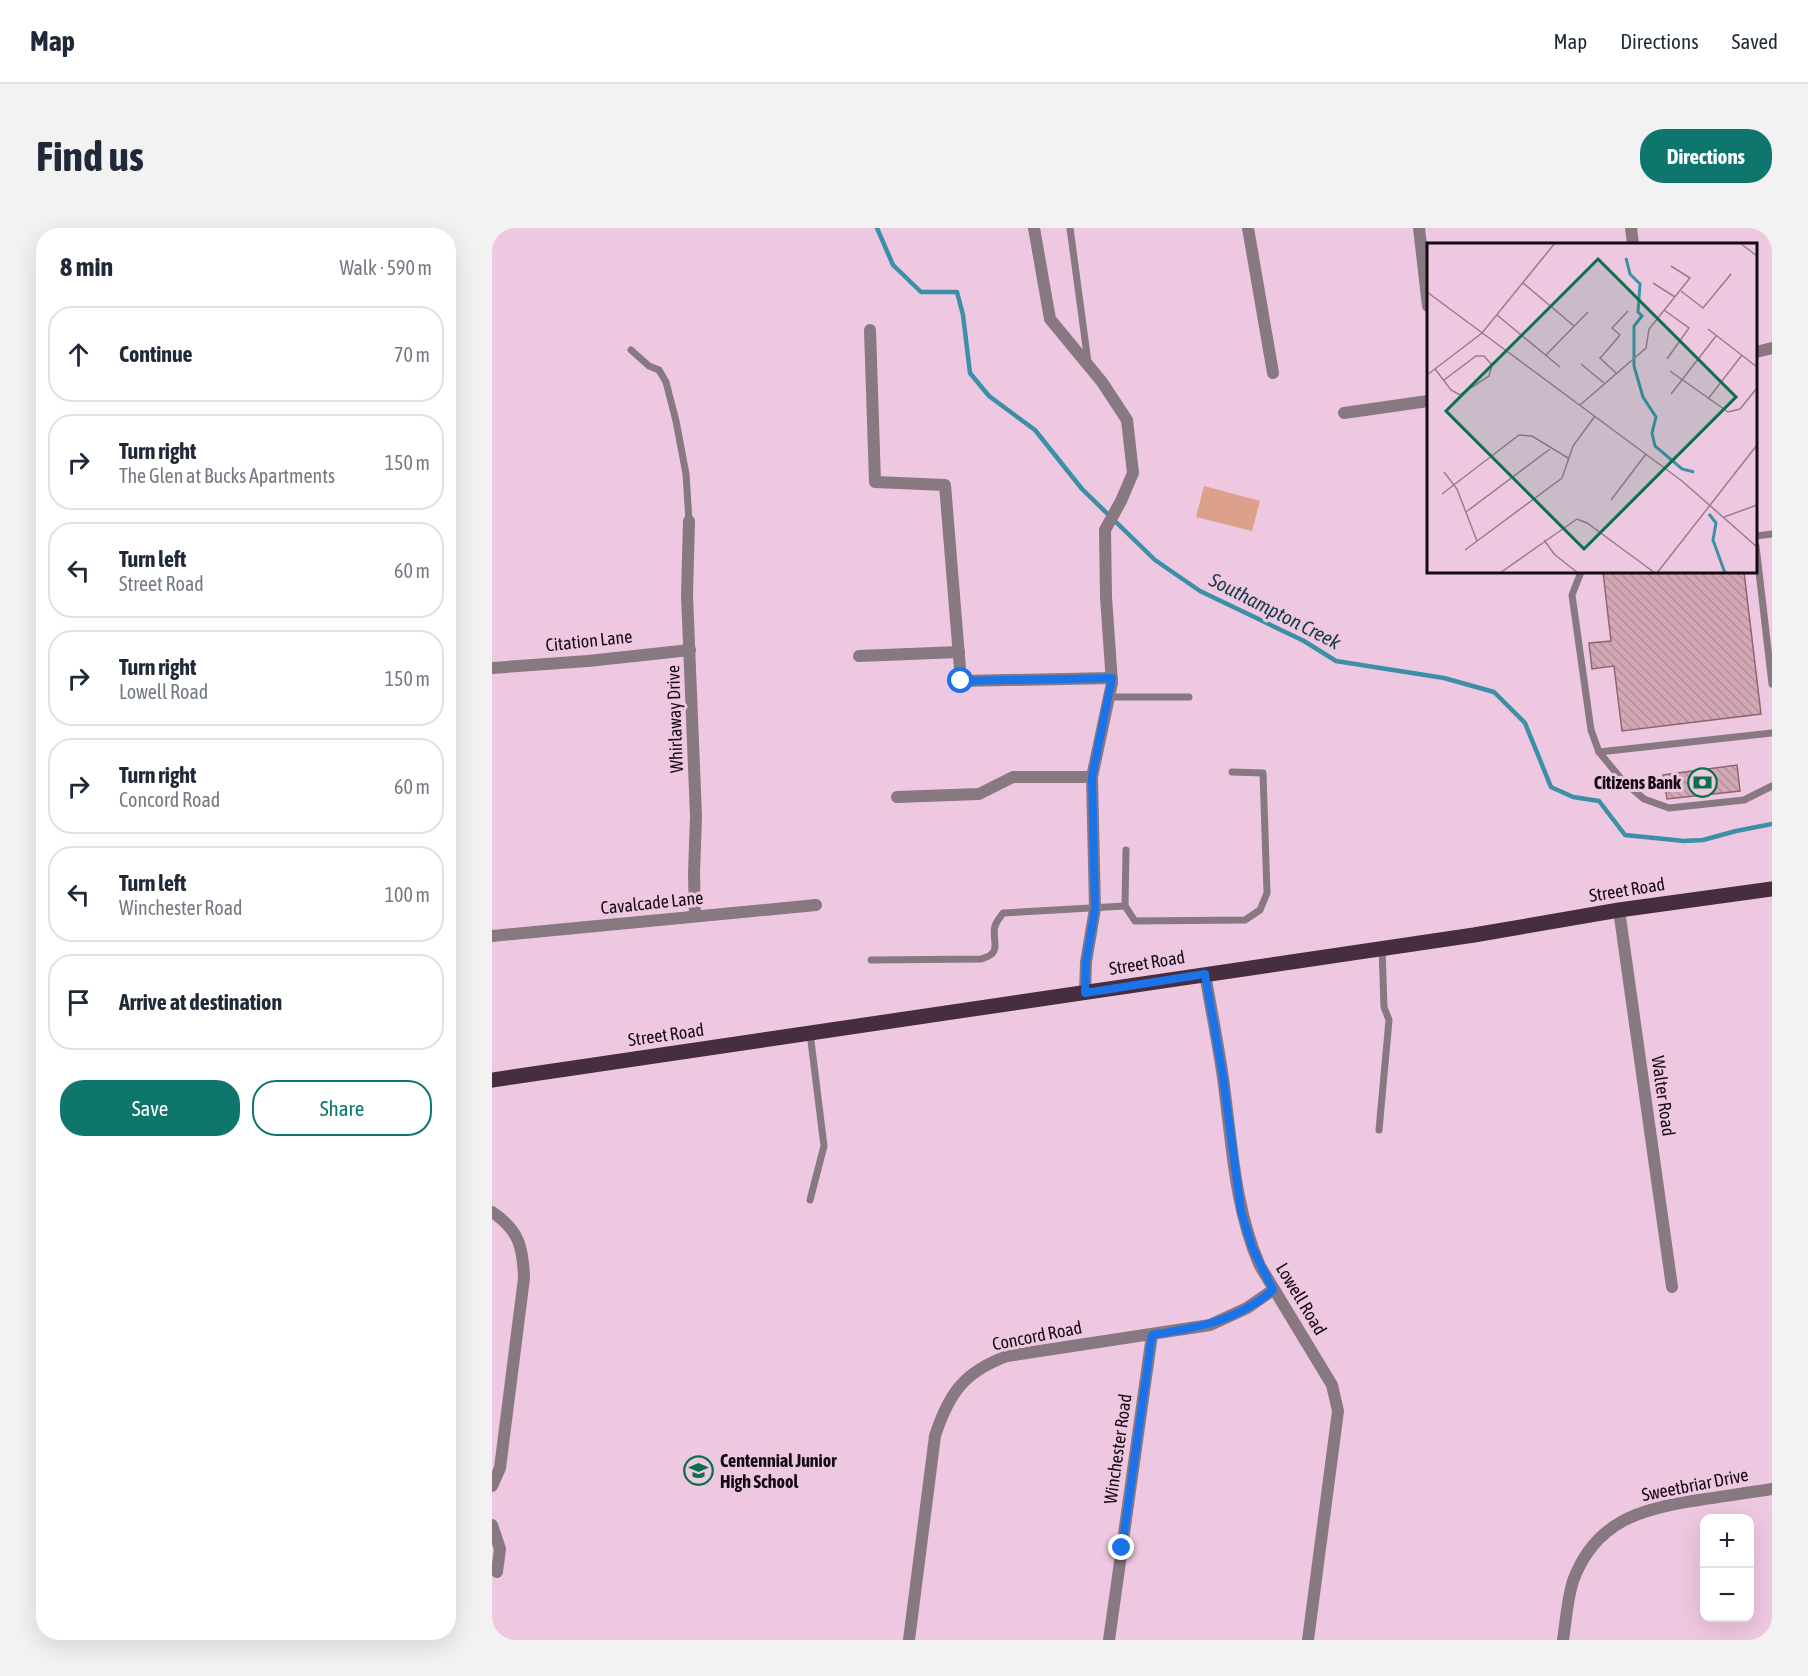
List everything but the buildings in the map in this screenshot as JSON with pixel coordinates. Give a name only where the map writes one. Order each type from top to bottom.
[{"type":"main road","name":"Street Road","points":[[492,1080],[1085,993],[1619,910],[1772,889]]},
{"type":"street","points":[[1034,228],[1050,319],[1102,382],[1127,420],[1133,473],[1105,530],[1106,597],[1112,678],[1092,777],[1095,909],[1086,962],[1085,993]]},
{"type":"street","points":[[1248,228],[1273,373]]},
{"type":"street","points":[[1419,228],[1427,297]]},
{"type":"street","points":[[1631,228],[1633,243]]},
{"type":"street","points":[[870,330],[875,483],[945,484],[961,681],[1112,678]]},
{"type":"street","points":[[1757,352],[1772,348]]},
{"type":"street","points":[[1344,413],[1427,401]]},
{"type":"street","name":"Whirlaway Drive","points":[[689,521],[687,595],[696,816],[695,916]]},
{"type":"street","name":"Citation Lane","points":[[492,668],[690,650]]},
{"type":"street","points":[[859,656],[959,652]]},
{"type":"street","points":[[897,797],[979,794],[1013,777],[1092,777]]},
{"type":"street","name":"Cavalcade Lane","points":[[492,936],[816,905]]},
{"type":"street","name":"Walter Road","points":[[1619,910],[1672,1287]]},
{"type":"street","name":"Lowell Road","points":[[1205,974],[1223,1077],[1241,1211],[1252,1247],[1273,1290],[1332,1385],[1338,1411],[1308,1640]]},
{"type":"street","points":[[492,1212],[508,1223],[516,1233],[524,1260],[524,1278],[500,1468],[492,1486]]},
{"type":"street","name":"Concord Road","points":[[909,1640],[935,1436],[943,1411],[954,1393],[973,1372],[1007,1356],[1210,1325],[1247,1308],[1273,1290]]},
{"type":"street","name":"Winchester Road","points":[[1109,1640],[1152,1335]]},
{"type":"street","name":"Sweetbriar Drive","points":[[1563,1640],[1570,1593],[1580,1565],[1599,1538],[1615,1525],[1648,1509],[1665,1505],[1772,1489]]},
{"type":"street","points":[[492,1525],[500,1549],[497,1572]]},
{"type":"lane","points":[[1070,228],[1088,365]]},
{"type":"lane","points":[[631,350],[649,366],[659,370],[666,382],[686,474],[689,521]]},
{"type":"lane","points":[[1757,536],[1772,534]]},
{"type":"lane","points":[[1757,562],[1772,684]]},
{"type":"lane","points":[[1581,573],[1572,595],[1591,730],[1599,752],[1623,781],[1644,799],[1669,808],[1744,800],[1772,786]]},
{"type":"lane","points":[[1109,697],[1189,697]]},
{"type":"lane","points":[[1599,752],[1772,733]]},
{"type":"lane","points":[[1126,849],[1125,906],[1135,921],[1245,920],[1260,910],[1267,893],[1263,773],[1232,772]]},
{"type":"lane","points":[[872,960],[981,959],[989,957],[995,949],[995,926],[1003,912],[1125,906]]},
{"type":"lane","points":[[1379,1130],[1389,1020],[1384,1007],[1382,948]]},
{"type":"lane","points":[[810,1033],[824,1146],[810,1200]]},
{"type":"shaded area","points":[[1204,486],[1260,501],[1252,531],[1196,517]]},
{"type":"waterway","name":"Southampton Creek","points":[[877,228],[893,265],[921,292],[957,292],[963,315],[970,373],[989,396],[1035,430],[1082,489],[1155,560],[1200,591],[1304,641],[1336,661],[1444,678],[1494,692],[1525,723],[1551,787],[1573,797],[1599,801],[1625,835],[1684,841],[1703,840],[1772,824]]},
{"type":"place","name":"Citizens Bank","points":[[1702,783]]},
{"type":"place","name":"Centennial Junior High School","points":[[699,1471]]},
{"type":"route","points":[[961,681],[1112,678],[1092,777],[1095,909],[1086,962],[1085,993],[1205,974],[1223,1077],[1241,1211],[1252,1247],[1273,1290],[1247,1308],[1210,1325],[1152,1335],[1122,1548]]}]
